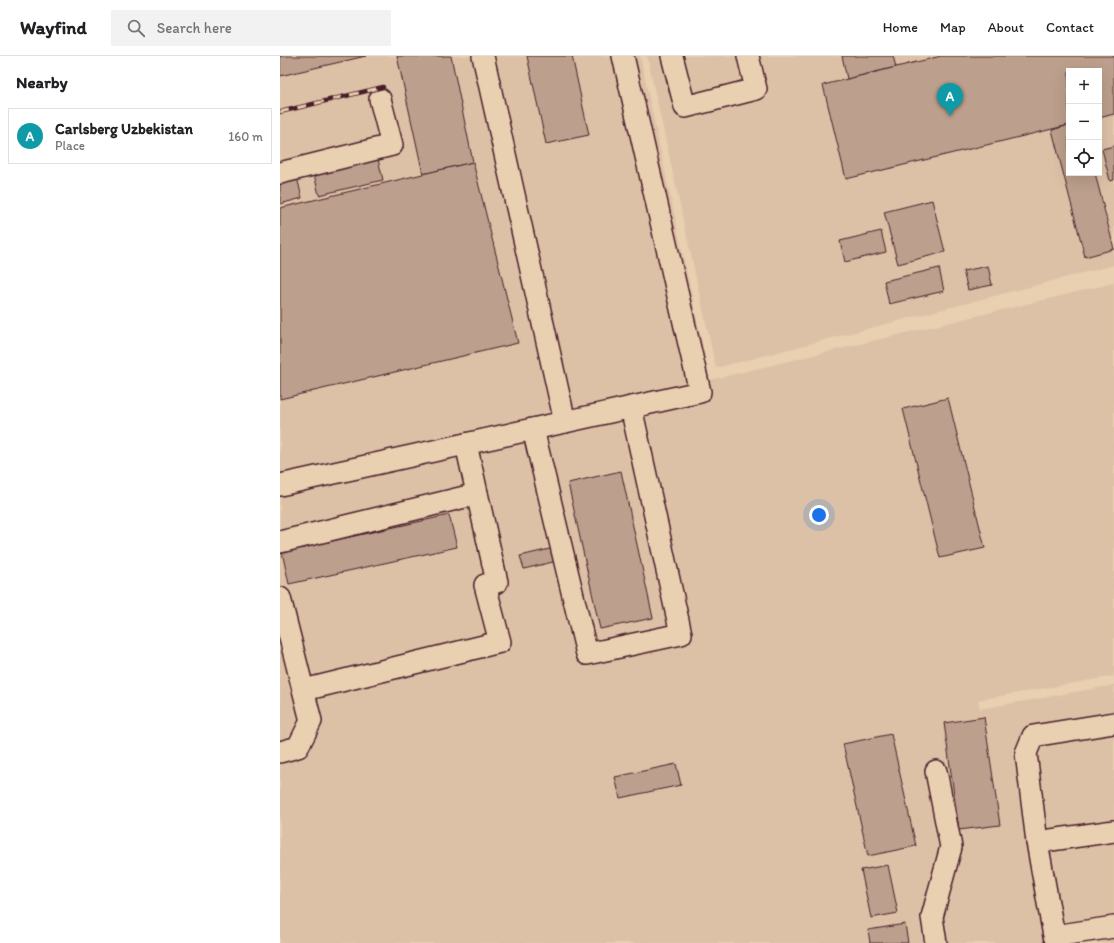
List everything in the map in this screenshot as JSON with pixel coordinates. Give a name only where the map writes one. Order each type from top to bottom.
[{"type":"lane","points":[[483,56],[565,422]]},
{"type":"lane","points":[[280,485],[700,392],[623,56]]},
{"type":"lane","points":[[672,56],[685,107],[756,89],[748,56]]},
{"type":"lane","points":[[280,173],[392,145],[380,100]]},
{"type":"lane","points":[[533,429],[587,654],[681,634],[631,407]]},
{"type":"lane","points":[[304,690],[500,642],[485,586],[497,582],[466,444]]},
{"type":"lane","points":[[280,542],[477,494]]},
{"type":"lane","points":[[280,598],[312,721],[298,747],[280,752]]},
{"type":"lane","points":[[1114,723],[1033,736],[1026,753],[1037,842],[1054,936],[1114,927]]},
{"type":"lane","points":[[936,770],[951,847],[932,917],[936,943]]},
{"type":"lane","points":[[1037,842],[1114,831]]},
{"type":"shaded area","points":[[280,56],[640,56],[710,380],[1114,283],[1114,676],[978,700],[980,709],[1114,685],[1114,943],[280,943]]},
{"type":"shaded area","points":[[647,56],[1114,56],[1114,265],[716,368]]},
{"type":"building","points":[[280,56],[366,56],[280,76]]},
{"type":"building","points":[[397,56],[451,56],[473,162],[423,174]]},
{"type":"building","points":[[527,56],[572,56],[589,135],[546,144]]},
{"type":"building","points":[[842,56],[893,56],[896,67],[847,79]]},
{"type":"building","points":[[941,56],[1114,56],[1114,114],[1102,117],[1102,68],[1066,68],[1066,126],[846,179],[823,85]]},
{"type":"building","points":[[1066,126],[1066,176],[1096,176],[1114,249],[1085,257],[1052,130]]},
{"type":"building","points":[[1114,146],[1114,180],[1110,181],[1102,149]]},
{"type":"building","points":[[378,159],[383,180],[319,195],[314,174]]},
{"type":"building","points":[[473,162],[518,343],[280,399],[280,208]]},
{"type":"building","points":[[297,177],[302,198],[280,204],[280,182]]},
{"type":"building","points":[[932,200],[945,252],[898,264],[884,212]]},
{"type":"building","points":[[881,231],[886,252],[845,262],[840,241]]},
{"type":"building","points":[[988,266],[992,285],[968,290],[963,271]]},
{"type":"building","points":[[939,268],[944,291],[889,304],[884,281]]},
{"type":"building","points":[[948,398],[985,548],[940,558],[903,409]]},
{"type":"building","points":[[621,471],[653,618],[600,629],[568,483]]},
{"type":"building","points":[[449,515],[457,547],[289,584],[282,552]]},
{"type":"building","points":[[554,548],[557,561],[524,569],[520,556]]},
{"type":"building","points":[[984,717],[1000,825],[959,830],[944,723]]},
{"type":"building","points":[[891,734],[916,846],[868,856],[843,744]]},
{"type":"building","points":[[676,764],[681,785],[620,798],[615,777]]},
{"type":"building","points":[[888,865],[898,913],[871,918],[861,870]]},
{"type":"building","points":[[905,924],[908,943],[870,943],[868,930]]},
{"type":"railway","points":[[280,112],[383,87]]},
{"type":"place","name":"Carlsberg Uzbekistan","points":[[950,116]]}]
